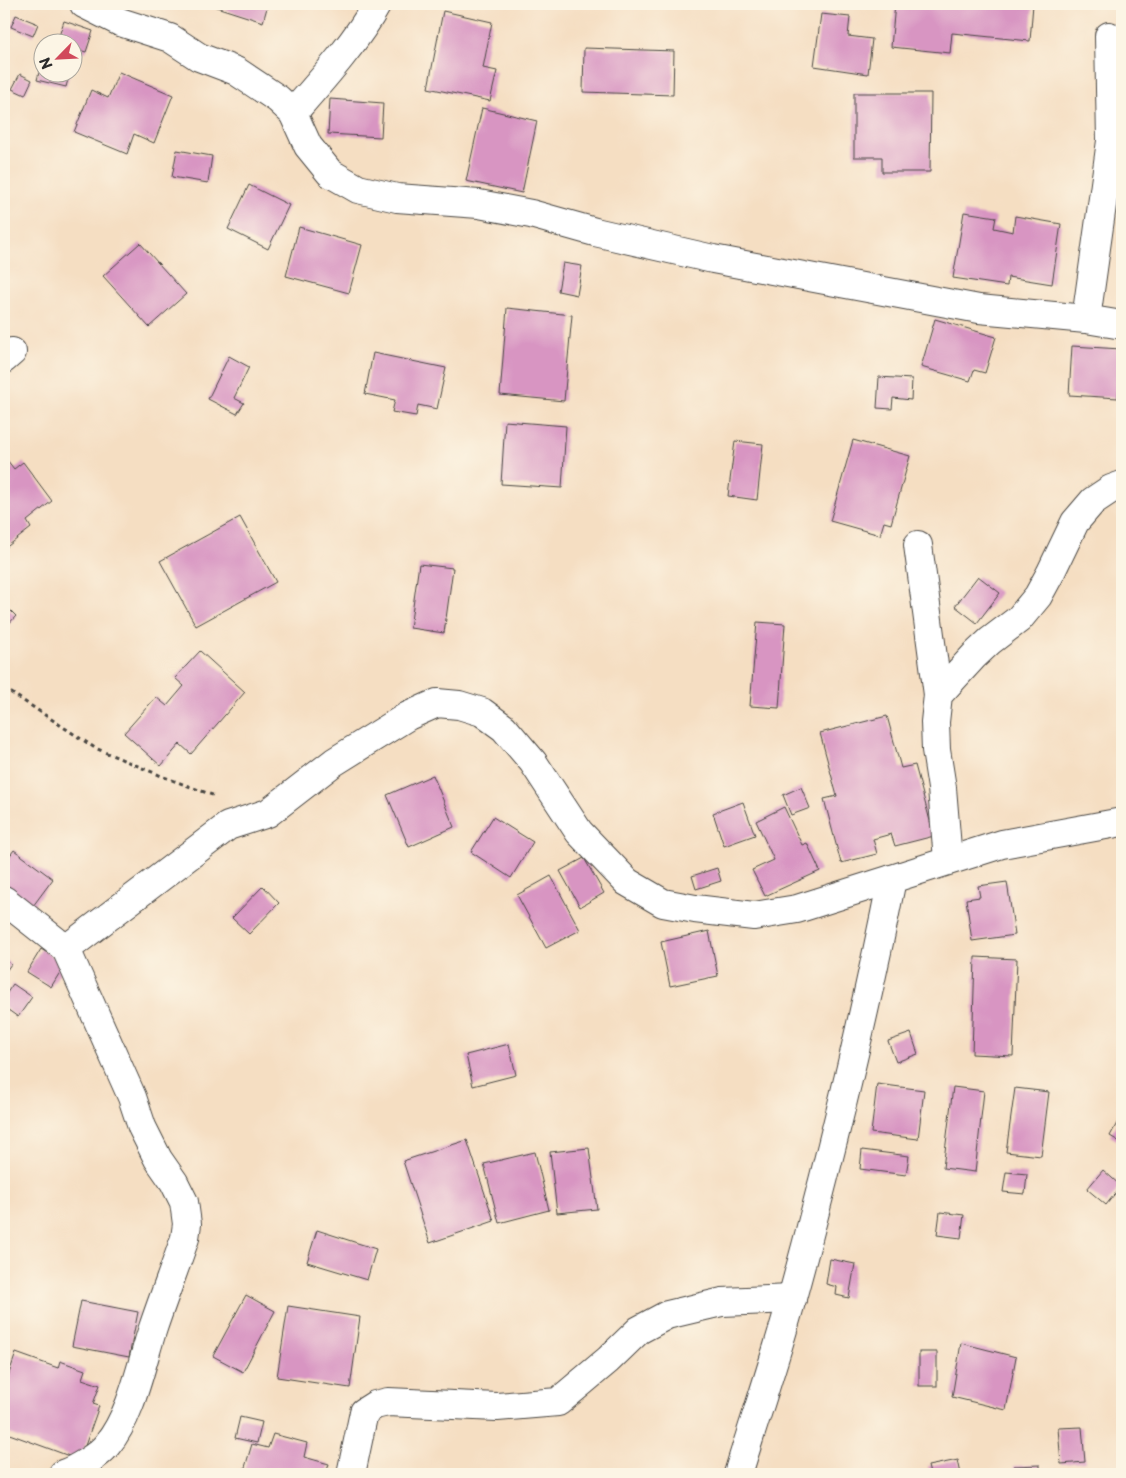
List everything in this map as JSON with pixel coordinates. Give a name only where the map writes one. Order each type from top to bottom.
[{"type":"street","points":[[84,4],[120,22],[170,38],[199,57],[236,71],[278,99],[293,113],[308,146],[330,173],[358,189],[397,198],[479,204],[531,214],[595,232],[712,259],[970,308],[1086,319],[1122,325]]},
{"type":"street","points":[[293,113],[364,24],[377,4]]},
{"type":"street","points":[[1086,319],[1111,141],[1109,36]]},
{"type":"street","points":[[938,695],[990,641],[1018,618],[1038,596],[1075,522],[1094,501],[1111,489],[1122,485]]},
{"type":"street","points":[[918,545],[938,695],[935,722],[936,750],[942,788],[948,860]]},
{"type":"street","points":[[66,949],[228,826],[268,813],[334,762],[408,716],[437,703],[459,705],[482,712],[504,728],[533,762],[579,832],[627,882],[663,903],[754,916],[797,909],[1002,844],[1122,822]]},
{"type":"street","points":[[738,1474],[792,1298],[859,1035],[892,879]]},
{"type":"street","points":[[4,900],[66,949],[132,1097],[142,1127],[158,1159],[174,1182],[184,1202],[187,1224],[185,1238],[153,1328],[132,1397],[116,1431],[107,1446],[73,1470],[63,1474]]},
{"type":"street","points":[[351,1474],[364,1412],[375,1405],[388,1402],[497,1407],[558,1402],[608,1360],[639,1330],[667,1315],[722,1302],[792,1298]]},
{"type":"path","points":[[4,688],[95,748],[172,780],[268,813]]},
{"type":"building","points":[[207,4],[268,4],[263,22]]},
{"type":"building","points":[[895,4],[1033,4],[1030,41],[952,33],[950,53],[891,47]]},
{"type":"building","points":[[443,11],[492,22],[483,68],[497,71],[490,101],[428,88]]},
{"type":"building","points":[[821,14],[850,17],[848,36],[872,39],[868,74],[814,66]]},
{"type":"building","points":[[16,15],[38,24],[35,32],[32,32],[32,36],[11,27]]},
{"type":"building","points":[[64,21],[93,31],[86,52],[82,51],[82,32],[60,32]]},
{"type":"building","points":[[584,48],[674,51],[673,95],[583,92]]},
{"type":"building","points":[[119,72],[173,95],[154,143],[134,134],[127,154],[74,132],[91,90],[108,98]]},
{"type":"building","points":[[20,74],[32,80],[25,95],[12,89]]},
{"type":"building","points":[[45,82],[67,82],[66,87]]},
{"type":"building","points":[[854,93],[931,93],[930,172],[882,172],[882,157],[854,157]]},
{"type":"building","points":[[330,99],[383,103],[381,137],[328,134]]},
{"type":"building","points":[[482,108],[537,121],[522,193],[466,181]]},
{"type":"building","points":[[177,150],[212,156],[208,183],[172,177]]},
{"type":"building","points":[[249,185],[289,205],[268,249],[228,229]]},
{"type":"building","points":[[964,212],[996,217],[994,228],[1013,232],[1015,216],[1061,224],[1052,284],[1008,277],[1007,286],[953,278]]},
{"type":"building","points":[[299,227],[362,245],[349,293],[286,276]]},
{"type":"building","points":[[140,243],[186,294],[149,327],[103,276]]},
{"type":"building","points":[[563,263],[582,266],[577,295],[558,291]]},
{"type":"building","points":[[507,308],[572,315],[564,401],[500,395]]},
{"type":"building","points":[[935,319],[996,337],[985,373],[974,370],[970,381],[921,367]]},
{"type":"building","points":[[1072,346],[1121,349],[1118,398],[1069,395]]},
{"type":"building","points":[[373,353],[446,368],[437,409],[418,405],[416,416],[392,412],[395,400],[365,394]]},
{"type":"building","points":[[229,356],[249,367],[234,398],[244,403],[237,414],[208,399]]},
{"type":"building","points":[[879,377],[912,379],[911,400],[893,398],[892,409],[877,408]]},
{"type":"building","points":[[505,421],[566,426],[562,488],[501,484]]},
{"type":"building","points":[[853,440],[910,456],[891,524],[884,522],[880,535],[830,521]]},
{"type":"building","points":[[735,441],[763,444],[757,500],[728,496]]},
{"type":"building","points":[[4,456],[14,469],[23,462],[52,501],[27,521],[31,528],[4,549]]},
{"type":"building","points":[[240,517],[276,582],[196,626],[160,561]]},
{"type":"building","points":[[419,564],[453,568],[444,633],[410,628]]},
{"type":"building","points":[[978,576],[1000,593],[977,623],[955,606]]},
{"type":"building","points":[[4,604],[16,616],[4,629]]},
{"type":"building","points":[[757,622],[785,624],[779,708],[750,706]]},
{"type":"building","points":[[200,651],[245,692],[191,754],[180,744],[161,766],[124,733],[156,697],[167,706],[184,686],[175,678]]},
{"type":"building","points":[[887,716],[901,768],[915,765],[934,836],[895,846],[891,834],[873,839],[877,854],[841,863],[824,799],[837,796],[820,733]]},
{"type":"building","points":[[433,775],[454,827],[409,847],[387,795]]},
{"type":"building","points":[[801,787],[810,808],[791,815],[783,795]]},
{"type":"building","points":[[743,802],[755,835],[724,846],[713,813]]},
{"type":"building","points":[[784,807],[802,845],[807,843],[820,871],[765,896],[752,870],[774,860],[756,821]]},
{"type":"building","points":[[493,817],[533,842],[511,878],[471,852]]},
{"type":"building","points":[[14,850],[53,879],[33,906],[4,884],[4,863]]},
{"type":"building","points":[[584,858],[604,893],[580,907],[560,871]]},
{"type":"building","points":[[717,868],[721,881],[696,889],[692,876]]},
{"type":"building","points":[[551,876],[580,930],[546,948],[517,895]]},
{"type":"building","points":[[1007,882],[1015,935],[972,941],[966,899],[980,897],[978,886]]},
{"type":"building","points":[[263,886],[279,903],[249,934],[232,918]]},
{"type":"building","points":[[709,931],[718,976],[670,986],[661,942]]},
{"type":"building","points":[[41,949],[65,964],[51,987],[27,972]]},
{"type":"building","points":[[975,957],[1017,959],[1013,1056],[972,1054]]},
{"type":"building","points":[[4,958],[11,964],[4,974]]},
{"type":"building","points":[[13,984],[32,997],[18,1017],[4,1007],[4,997]]},
{"type":"building","points":[[911,1033],[918,1054],[896,1062],[888,1041]]},
{"type":"building","points":[[509,1044],[516,1075],[473,1086],[466,1055]]},
{"type":"building","points":[[877,1084],[924,1090],[918,1139],[871,1133]]},
{"type":"building","points":[[953,1087],[984,1091],[975,1172],[943,1168]]},
{"type":"building","points":[[1015,1088],[1049,1092],[1041,1156],[1006,1152]]},
{"type":"building","points":[[1122,1114],[1122,1143],[1110,1136]]},
{"type":"building","points":[[467,1140],[494,1221],[430,1243],[403,1161]]},
{"type":"building","points":[[589,1148],[597,1209],[557,1213],[550,1152]]},
{"type":"building","points":[[862,1150],[909,1156],[906,1175],[860,1169]]},
{"type":"building","points":[[535,1152],[549,1210],[499,1223],[484,1164]]},
{"type":"building","points":[[1103,1170],[1121,1186],[1106,1205],[1087,1189]]},
{"type":"building","points":[[1006,1172],[1027,1174],[1025,1194],[1003,1192]]},
{"type":"building","points":[[940,1212],[964,1215],[961,1238],[937,1235]]},
{"type":"building","points":[[317,1230],[376,1249],[367,1280],[307,1262]]},
{"type":"building","points":[[830,1259],[855,1264],[849,1298],[836,1295],[837,1287],[826,1284]]},
{"type":"building","points":[[246,1295],[275,1311],[243,1372],[213,1356]]},
{"type":"building","points":[[81,1301],[138,1312],[129,1357],[72,1346]]},
{"type":"building","points":[[288,1306],[360,1317],[350,1388],[277,1377]]},
{"type":"building","points":[[961,1343],[1016,1357],[1006,1410],[952,1397]]},
{"type":"building","points":[[919,1352],[937,1352],[937,1386],[919,1386]]},
{"type":"building","points":[[16,1353],[58,1368],[60,1361],[85,1370],[82,1379],[100,1385],[93,1404],[99,1406],[80,1460],[4,1432],[4,1388]]},
{"type":"building","points":[[240,1417],[262,1422],[257,1443],[235,1438]]},
{"type":"building","points":[[1082,1427],[1085,1462],[1061,1464],[1058,1428]]},
{"type":"building","points":[[273,1434],[307,1443],[304,1457],[329,1464],[326,1474],[243,1474],[252,1444],[268,1448]]},
{"type":"building","points":[[958,1460],[961,1474],[930,1474],[928,1466]]},
{"type":"building","points":[[1040,1465],[1040,1474],[1014,1474],[1014,1466]]}]
